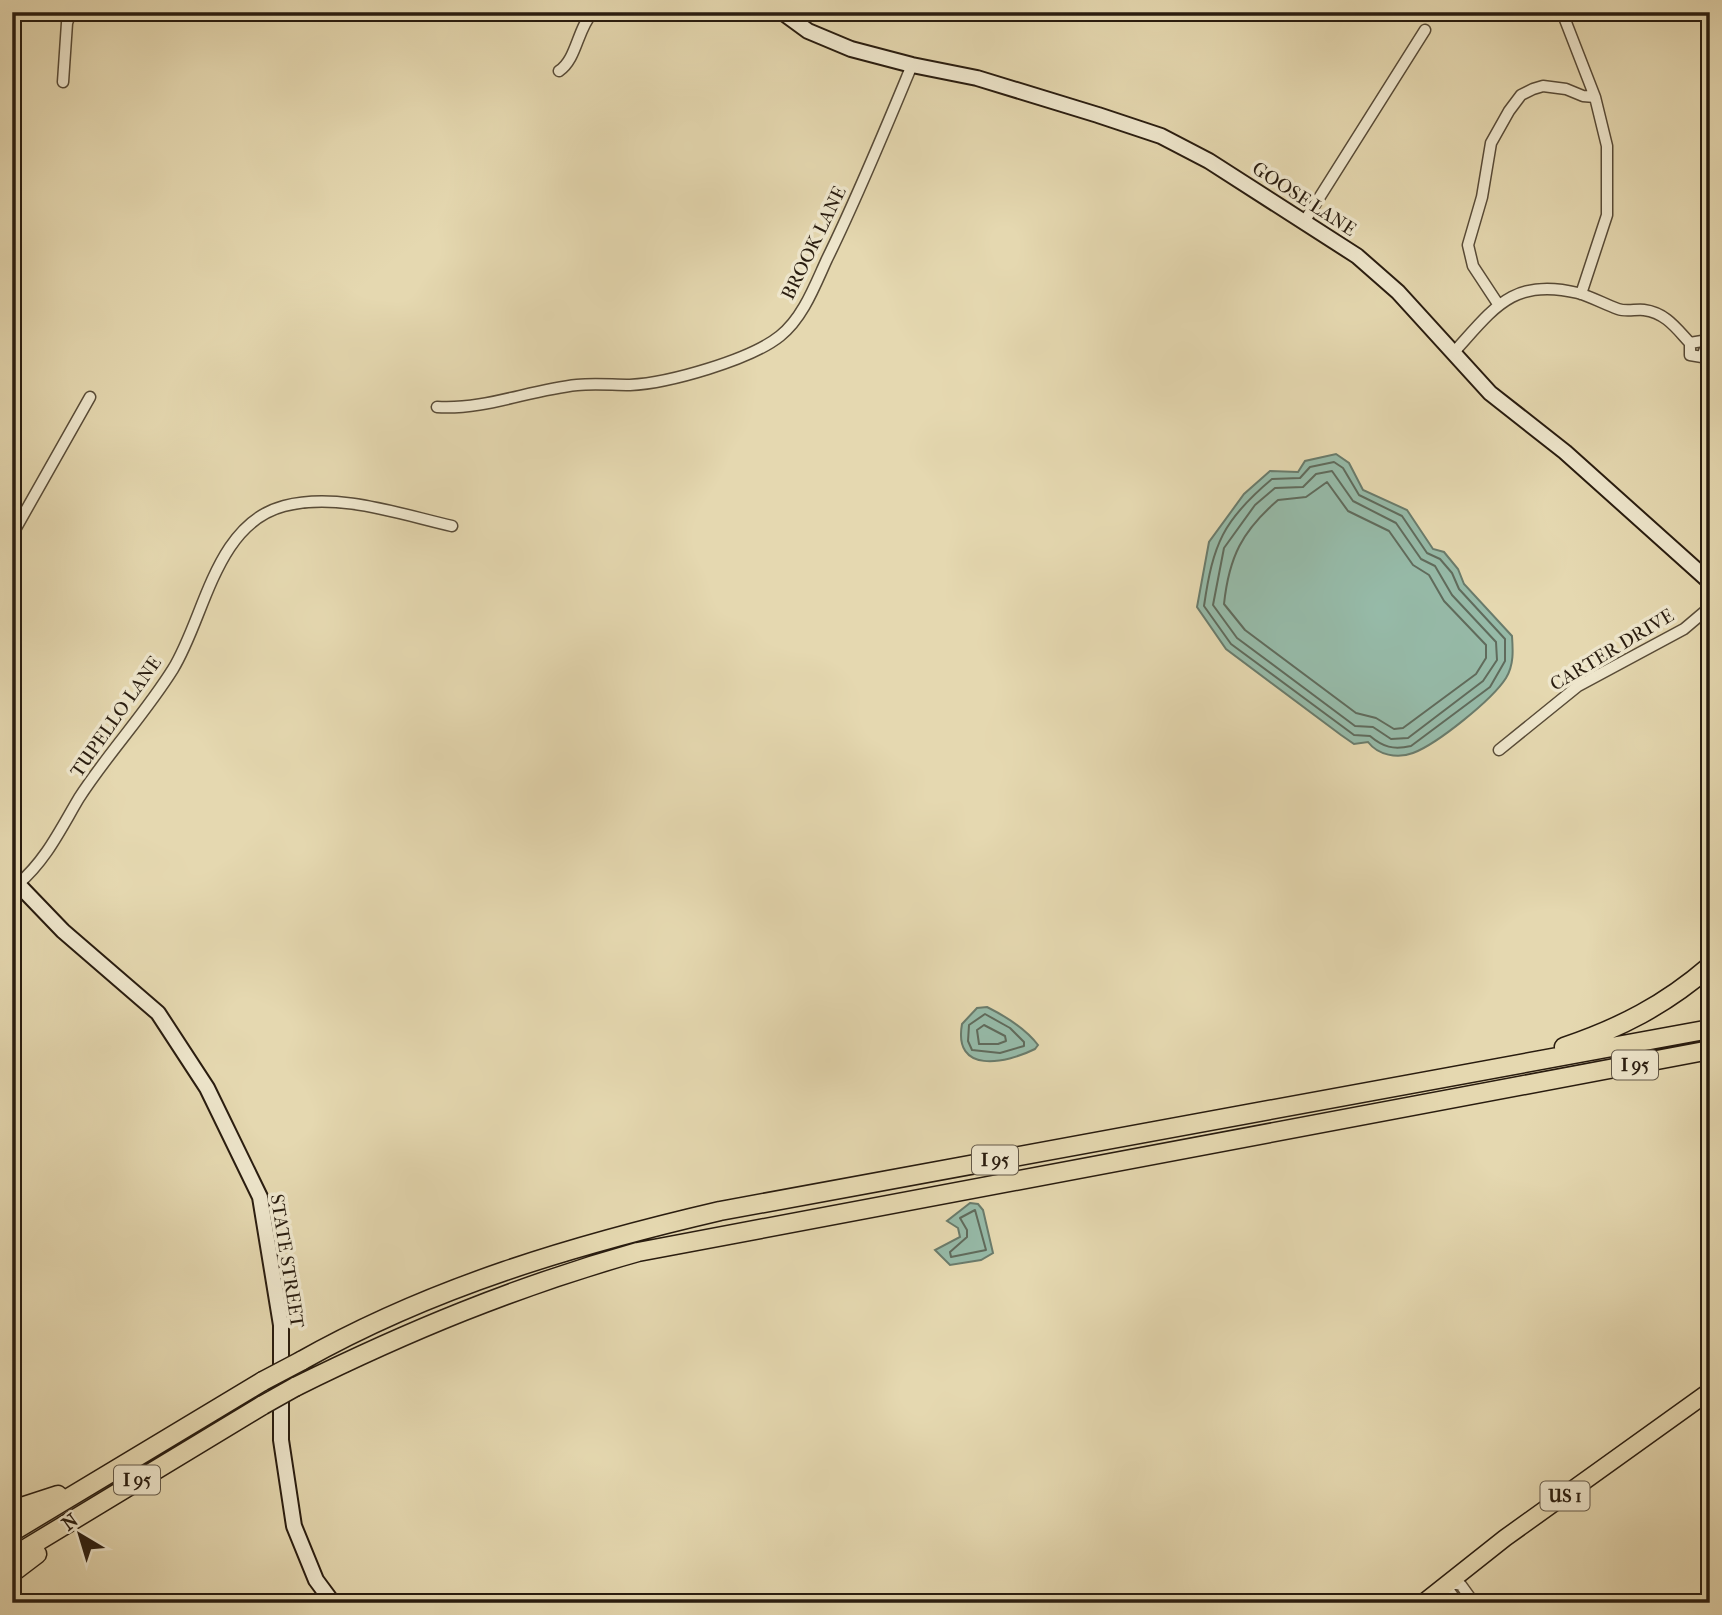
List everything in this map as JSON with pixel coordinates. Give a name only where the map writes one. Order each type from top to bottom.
[{"type":"highway","points":[[1443,1079],[1565,1047],[1618,1028],[1655,1009],[1710,966]]},
{"type":"highway","name":"I 95","points":[[12,1532],[160,1441],[342,1338],[444,1293],[522,1263],[614,1235],[720,1211],[1710,1029]]},
{"type":"highway","name":"I 95","points":[[12,1557],[156,1468],[295,1387],[387,1341],[464,1308],[558,1274],[638,1252],[1710,1050]]},
{"type":"highway","points":[[12,1510],[52,1499],[160,1441]]},
{"type":"highway","points":[[12,1573],[156,1468]]},
{"type":"main road","name":"US 1","points":[[1423,1603],[1710,1391]]},
{"type":"street","points":[[64,82],[67,23],[71,12]]},
{"type":"street","points":[[559,71],[567,65],[581,27],[593,12]]},
{"type":"street","name":"GOOSE LANE","points":[[782,12],[808,31],[851,48],[912,65],[977,78],[1161,136],[1209,161],[1357,256],[1454,352],[1490,393],[1596,478],[1710,582]]},
{"type":"street","points":[[1562,12],[1595,97],[1607,146],[1608,215],[1581,294]]},
{"type":"street","points":[[1304,222],[1425,30]]},
{"type":"street","name":"BROOK LANE","points":[[437,407],[465,409],[545,389],[600,383],[631,385],[690,373],[735,360],[780,336],[800,312],[819,276],[912,65]]},
{"type":"street","points":[[1498,304],[1473,266],[1468,245],[1482,197],[1491,143],[1521,95],[1533,89],[1544,86],[1595,97]]},
{"type":"street","points":[[1454,352],[1498,304],[1522,290],[1546,287],[1581,294],[1621,310],[1643,309],[1663,315],[1690,343]]},
{"type":"street","points":[[12,535],[90,397]]},
{"type":"street","name":"TUPELLO LANE","points":[[15,881],[38,867],[80,798],[174,668],[228,551],[250,527],[282,507],[321,501],[452,526]]},
{"type":"street","name":"CARTER DRIVE","points":[[1499,750],[1578,686],[1684,629],[1710,607]]},
{"type":"street","name":"STATE STREET","points":[[15,881],[63,931],[158,1013],[207,1088],[260,1197],[281,1325],[282,1440],[294,1526],[316,1580],[333,1603]]},
{"type":"street","points":[[1458,1603],[1450,1592],[1448,1582],[1461,1585],[1474,1603]]},
{"type":"street","points":[[1704,1603],[1710,1595]]},
{"type":"water","points":[[1336,454],[1349,463],[1363,490],[1407,510],[1433,549],[1444,552],[1458,569],[1464,584],[1512,636],[1510,668],[1499,687],[1449,731],[1407,755],[1388,755],[1368,742],[1354,744],[1341,735],[1226,649],[1197,607],[1209,542],[1244,494],[1270,471],[1298,472],[1305,461]]},
{"type":"water","points":[[987,1007],[1028,1034],[1038,1045],[1035,1049],[996,1061],[973,1058],[965,1051],[961,1040],[962,1024],[977,1008]]},
{"type":"water","points":[[970,1203],[978,1204],[983,1210],[993,1253],[981,1260],[950,1265],[935,1250],[960,1237],[958,1228],[947,1221]]}]
